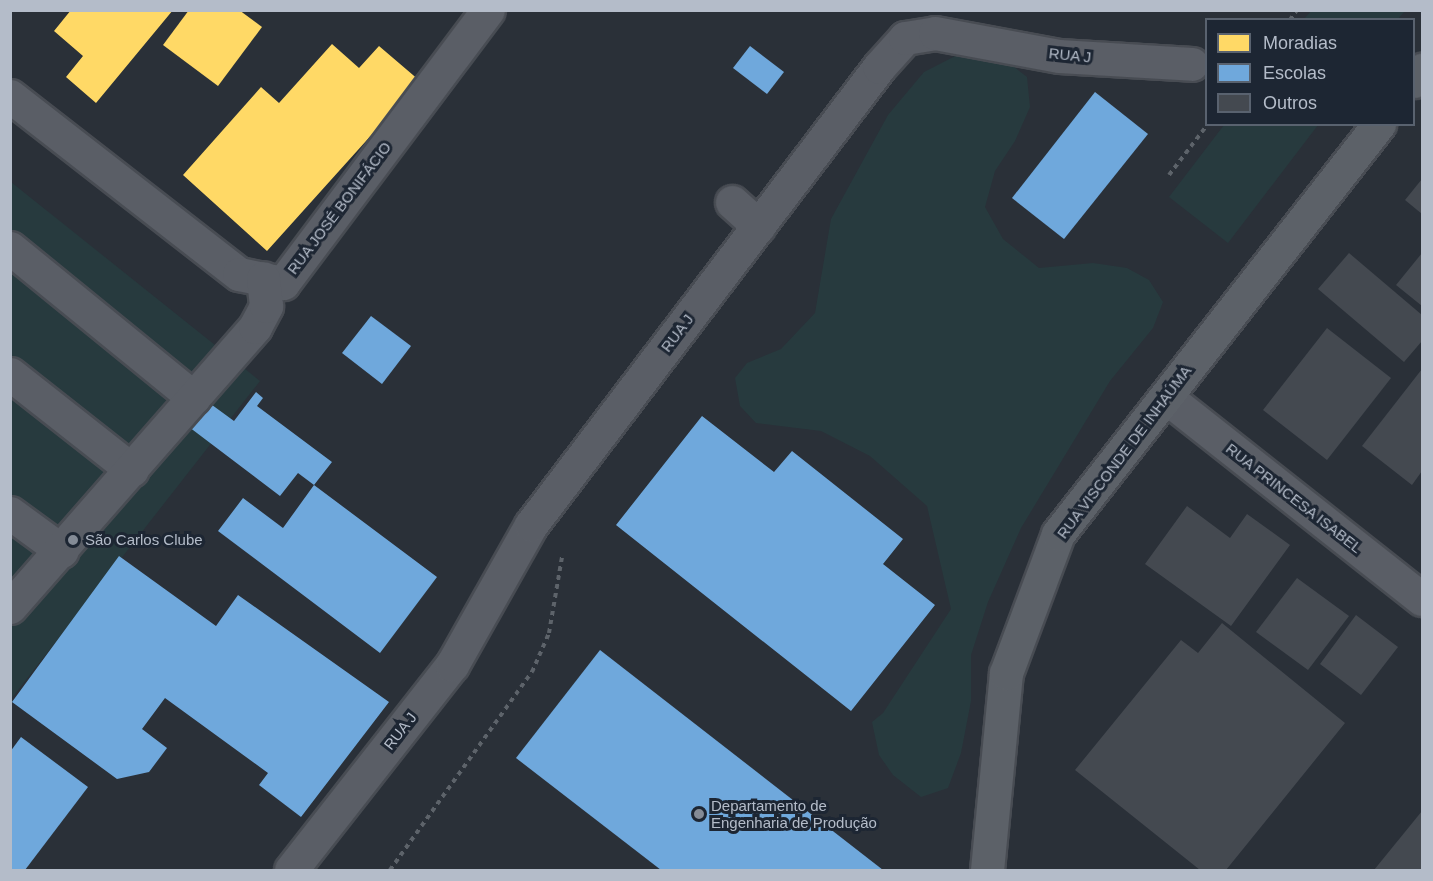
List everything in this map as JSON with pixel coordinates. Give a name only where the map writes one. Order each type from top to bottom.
[{"type":"main road","name":"RUA VISCONDE DE INHAÚMA","points":[[987,870],[1006,673],[1059,534],[1377,126]]},
{"type":"street","name":"RUA JOSÉ BONIFÁCIO","points":[[10,96],[239,274],[283,283],[488,10]]},
{"type":"street","name":"RUA J","points":[[291,870],[452,665],[531,525],[879,67],[905,38],[935,33],[1059,56],[1192,64]]},
{"type":"street","points":[[732,202],[759,226]]},
{"type":"street","points":[[10,248],[194,398]]},
{"type":"street","points":[[10,607],[255,327],[266,306],[263,278]]},
{"type":"street","points":[[10,374],[132,470]]},
{"type":"street","name":"RUA PRINCESA ISABEL","points":[[1166,397],[1422,598]]},
{"type":"street","points":[[10,513],[62,550]]},
{"type":"path","points":[[1169,175],[1206,126]]},
{"type":"path","points":[[390,870],[532,672],[549,633],[564,546]]},
{"type":"green space","points":[[1311,10],[1405,11],[1399,18],[1305,18]]},
{"type":"green space","points":[[971,48],[1004,59],[1027,77],[1030,107],[1015,141],[995,171],[985,207],[1003,239],[1039,268],[1093,263],[1127,268],[1149,280],[1163,302],[1153,328],[1110,381],[1021,528],[988,602],[971,655],[971,701],[961,753],[948,788],[921,797],[893,775],[879,755],[872,722],[883,713],[951,609],[927,506],[870,456],[821,431],[756,423],[740,406],[735,378],[747,363],[781,349],[815,313],[831,219],[888,115],[924,72]]},
{"type":"green space","points":[[1223,126],[1317,126],[1228,243],[1169,197]]},
{"type":"green space","name":"São Carlos Clube","points":[[11,182],[260,381],[11,699]]},
{"type":"building: Moradias","points":[[71,10],[173,10],[96,103],[66,77],[83,56],[54,31]]},
{"type":"building: Moradias","points":[[189,10],[239,10],[262,27],[218,86],[163,45]]},
{"type":"building: Moradias","points":[[332,44],[359,68],[379,46],[420,81],[267,251],[183,175],[261,87],[279,103]]},
{"type":"building: Escolas","points":[[750,46],[784,72],[767,94],[733,68]]},
{"type":"building: Escolas","points":[[1095,92],[1148,134],[1064,239],[1012,198]]},
{"type":"building: Escolas","points":[[371,316],[411,346],[382,384],[342,353]]},
{"type":"building: Escolas","points":[[256,392],[263,398],[257,406],[332,462],[314,485],[298,473],[280,496],[189,427],[208,402],[234,421]]},
{"type":"building: Escolas","points":[[702,416],[774,472],[792,451],[903,539],[883,564],[935,605],[851,711],[616,525]]},
{"type":"building: Escolas","points":[[314,485],[437,577],[380,653],[218,531],[243,498],[283,528]]},
{"type":"building: Escolas","points":[[119,556],[216,626],[238,595],[389,702],[301,817],[259,785],[268,773],[165,698],[142,729],[167,748],[149,772],[117,779],[12,702]]},
{"type":"building: Escolas","name":"Departamento de Engenharia de Produção","points":[[600,650],[883,870],[661,870],[516,758]]},
{"type":"building: Escolas","points":[[21,737],[88,787],[25,870],[10,870],[10,752]]},
{"type":"building: Outros","points":[[1422,179],[1422,214],[1405,200]]},
{"type":"building: Outros","points":[[1349,253],[1422,315],[1422,341],[1404,362],[1318,289]]},
{"type":"building: Outros","points":[[1422,253],[1422,306],[1396,285]]},
{"type":"building: Outros","points":[[1327,328],[1391,378],[1327,460],[1263,410]]},
{"type":"building: Outros","points":[[1422,369],[1422,471],[1412,485],[1362,446]]},
{"type":"building: Outros","points":[[1187,506],[1230,538],[1247,514],[1290,545],[1231,626],[1145,564]]},
{"type":"building: Outros","points":[[1297,578],[1349,616],[1308,670],[1256,632]]},
{"type":"building: Outros","points":[[1356,615],[1398,647],[1361,695],[1320,664]]},
{"type":"building: Outros","points":[[1222,623],[1345,723],[1226,870],[1200,870],[1075,770],[1181,640],[1198,653]]},
{"type":"building: Outros","points":[[1422,811],[1422,870],[1374,870]]},
{"type":"place","name":"São Carlos Clube","points":[[73,540]]},
{"type":"place","name":"Departamento de Engenharia de Produção","points":[[699,814]]}]
